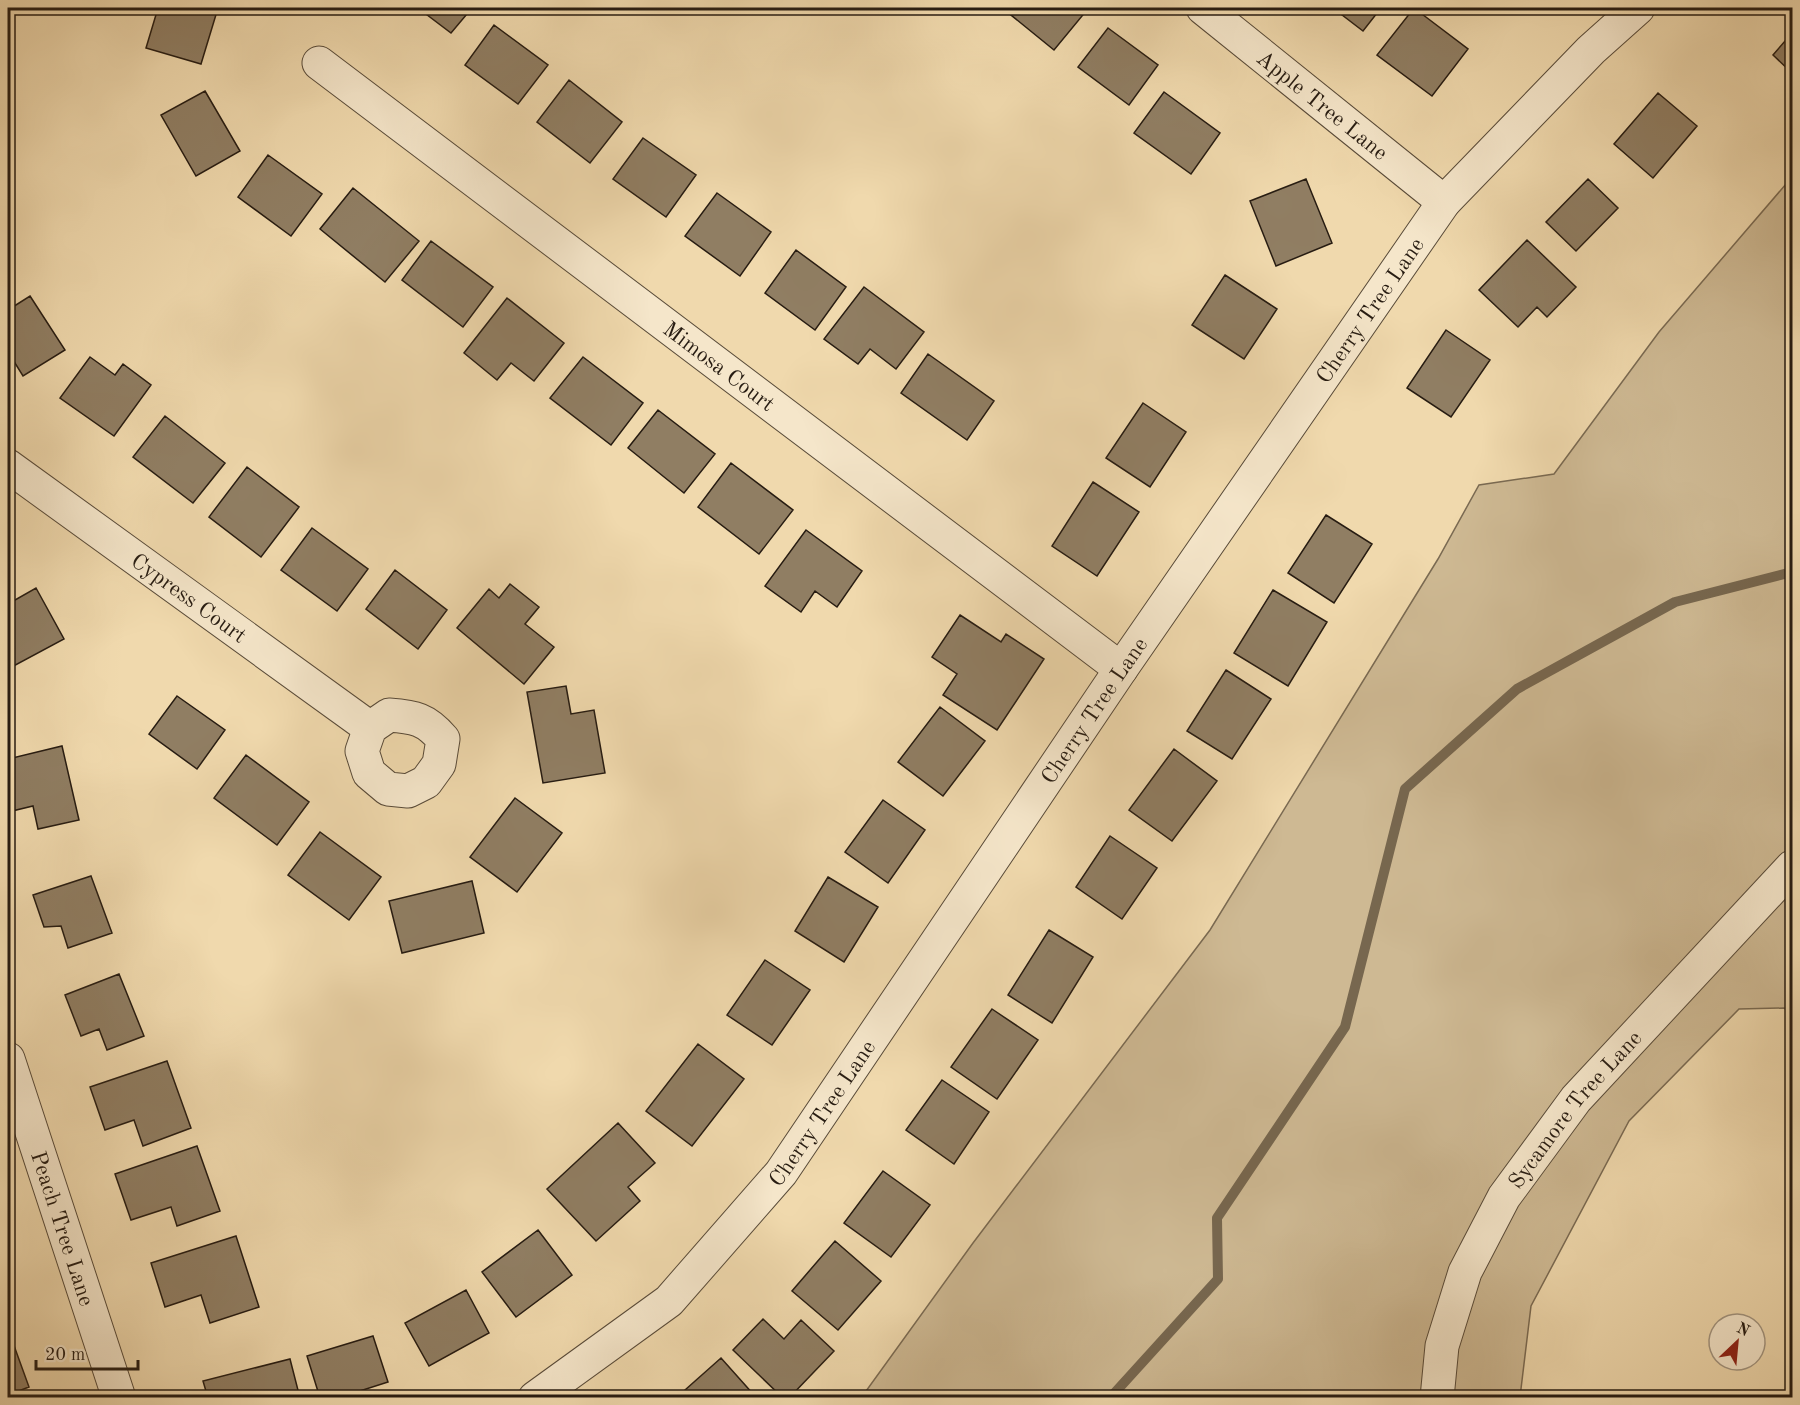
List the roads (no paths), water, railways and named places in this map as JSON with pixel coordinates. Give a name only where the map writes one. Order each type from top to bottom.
[{"type":"street","name":"Apple Tree Lane","points":[[1203,8],[1444,202]]},
{"type":"street","name":"Cherry Tree Lane","points":[[535,1398],[669,1301],[780,1173],[1121,669],[1444,202],[1591,50],[1638,8]]},
{"type":"street","name":"Mimosa Court","points":[[319,63],[1121,669]]},
{"type":"street","name":"Cypress Court","points":[[8,466],[370,728]]},
{"type":"street","name":"Sycamore Tree Lane","points":[[1437,1398],[1442,1346],[1465,1272],[1504,1197],[1576,1099],[1792,867]]},
{"type":"street","name":"Peach Tree Lane","points":[[8,1059],[119,1398]]},
{"type":"waterway","points":[[1110,1398],[1218,1279],[1217,1218],[1345,1027],[1405,789],[1517,689],[1675,602],[1792,572]]}]
